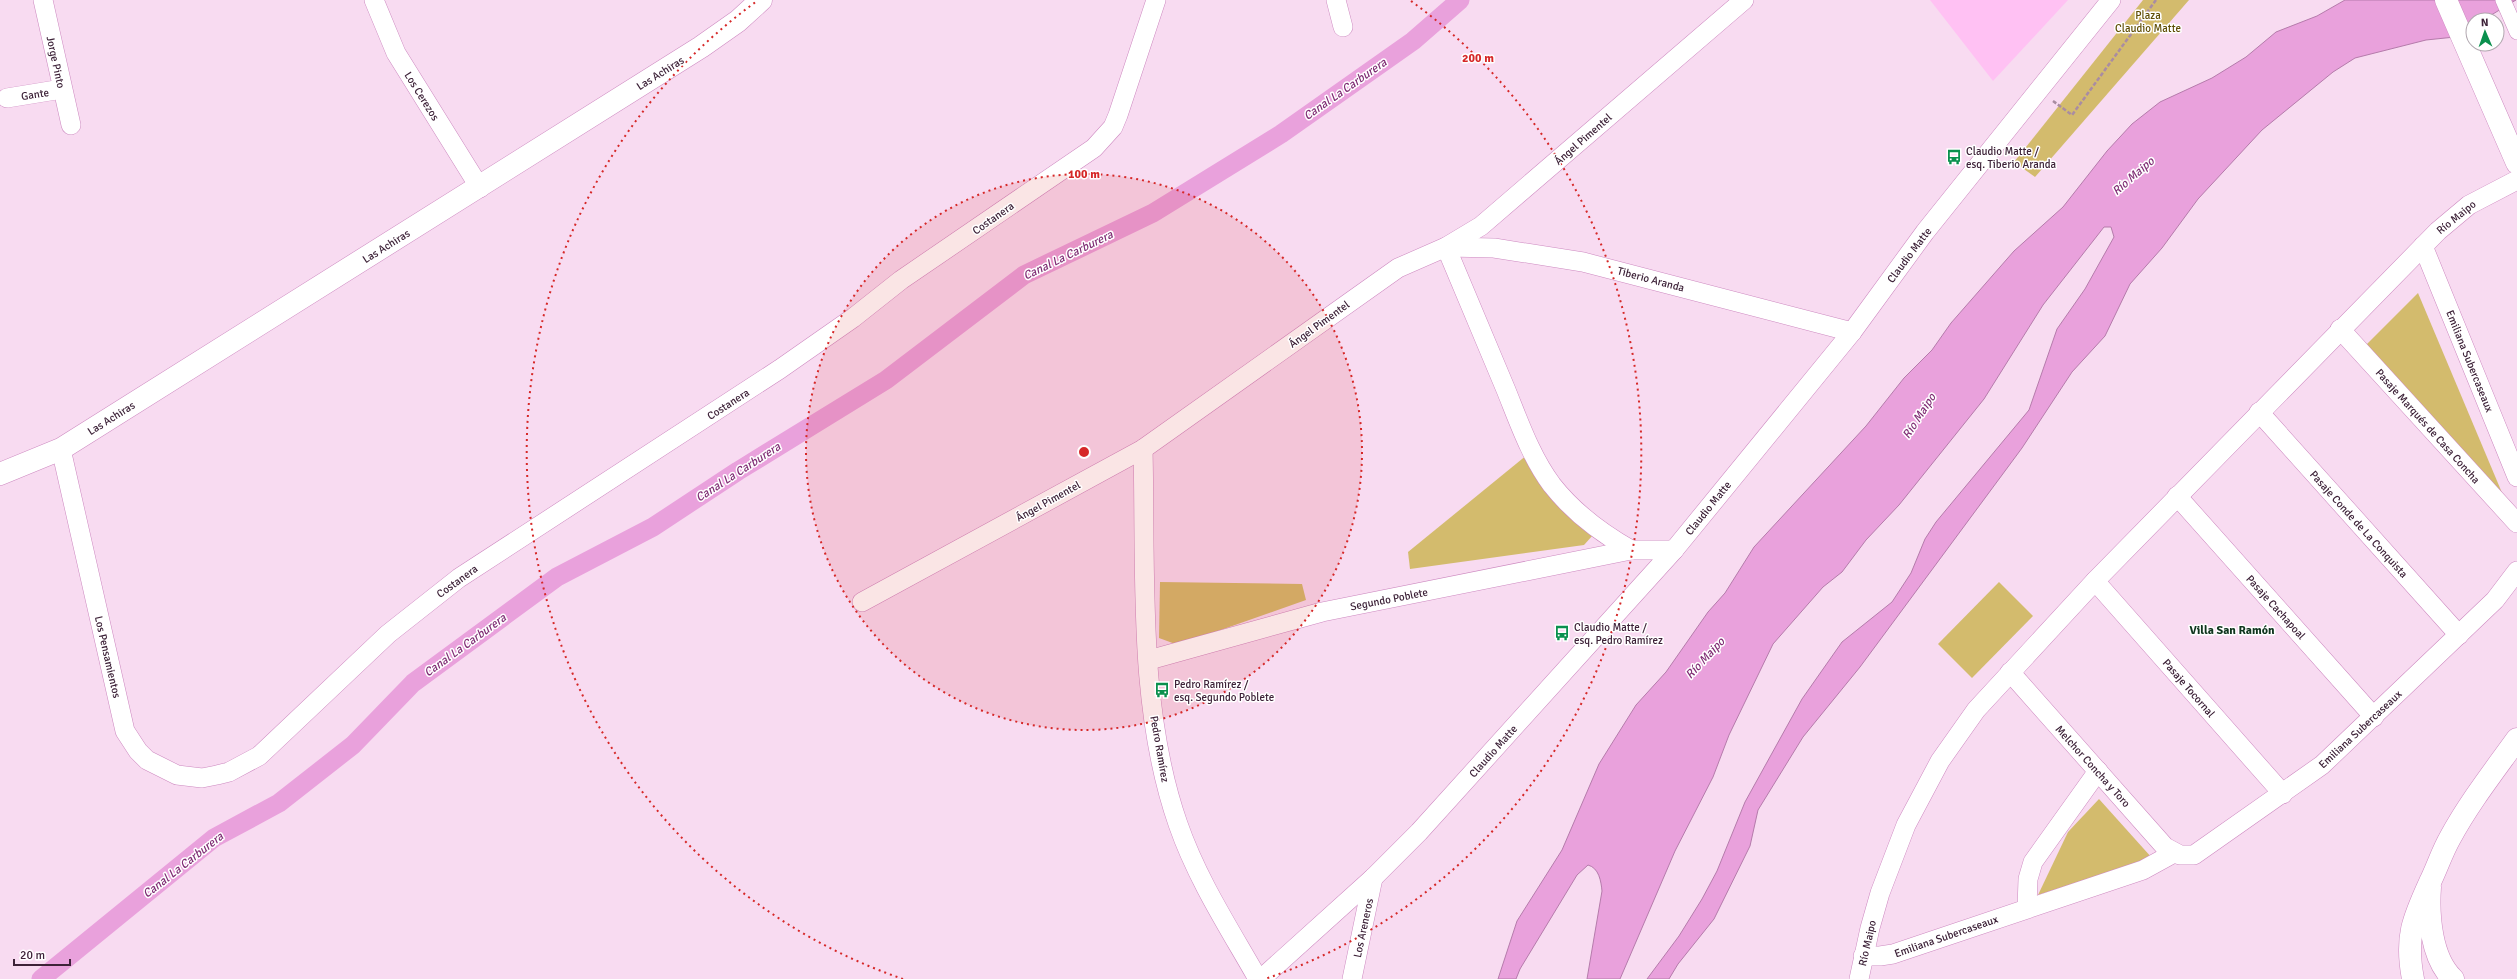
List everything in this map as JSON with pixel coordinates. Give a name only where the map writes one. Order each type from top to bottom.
[{"type":"street","name":"Jorge Pinto","points":[[43,0],[71,124]]},
{"type":"street","name":"Los Cerezos","points":[[374,0],[399,59],[480,188]]},
{"type":"street","name":"Las Achiras","points":[[0,474],[61,449],[480,188],[714,39],[761,0]]},
{"type":"street","name":"Costanera","points":[[241,766],[276,742],[388,634],[459,578],[780,369],[853,318],[901,280],[1094,148],[1113,127],[1156,0]]},
{"type":"street","points":[[1336,0],[1343,27]]},
{"type":"street","name":"Ángel Pimentel","points":[[862,602],[1143,449],[1208,405],[1385,277],[1411,261],[1446,247],[1482,226],[1744,0]]},
{"type":"street","name":"Claudio Matte","points":[[1261,979],[1373,878],[1419,832],[1674,550],[1852,332],[1925,232],[2111,0]]},
{"type":"street","points":[[2446,0],[2517,164]]},
{"type":"street","points":[[2503,0],[2517,32]]},
{"type":"street","name":"Gante","points":[[7,98],[62,89]]},
{"type":"street","name":"Río Maipo","points":[[1859,979],[1870,928],[1890,865],[1922,792],[1960,731],[2010,672],[2095,582],[2177,496],[2422,246],[2469,205],[2517,180]]},
{"type":"street","name":"Emiliana Subercaseaux","points":[[2422,246],[2517,477]]},
{"type":"street","points":[[1446,247],[1527,440],[1544,472],[1566,501],[1582,516],[1608,536],[1631,550]]},
{"type":"street","name":"Tiberio Aranda","points":[[1446,247],[1494,248],[1583,262],[1852,332]]},
{"type":"street","name":"Pasaje Marqués de Casa Concha","points":[[2340,329],[2517,523]]},
{"type":"street","name":"Pasaje Conde de La Conquista","points":[[2260,412],[2459,635]]},
{"type":"street","name":"Los Pensamientos","points":[[61,449],[122,720],[131,741],[147,760],[177,776],[202,778],[229,772],[241,766]]},
{"type":"street","name":"Pedro Ramírez","points":[[1143,449],[1145,603],[1154,714],[1162,764],[1178,823],[1200,877],[1258,979]]},
{"type":"street","name":"Pasaje Cachapoal","points":[[2177,496],[2374,717]]},
{"type":"street","name":"Segundo Poblete","points":[[1149,660],[1322,612],[1631,550],[1674,550]]},
{"type":"street","name":"Emiliana Subercaseaux","points":[[1864,956],[1887,956],[2143,870],[2177,854],[2194,855],[2283,794],[2337,752],[2503,592],[2517,571]]},
{"type":"street","name":"Pasaje Tocornal","points":[[2095,582],[2283,794]]},
{"type":"street","name":"Melchor Concha y Toro","points":[[2010,672],[2165,847],[2177,854]]},
{"type":"street","points":[[2413,979],[2410,953],[2410,935],[2418,905],[2430,883],[2439,858],[2458,823],[2517,739]]},
{"type":"street","points":[[2027,908],[2028,879],[2033,862],[2098,771]]},
{"type":"street","name":"Los Areneros","points":[[1352,979],[1373,878]]},
{"type":"street","points":[[2430,883],[2429,903],[2434,941],[2444,969],[2453,979]]},
{"type":"path","points":[[2039,91],[2072,115],[2156,0]]},
{"type":"shaded area","points":[[1930,0],[2068,0],[1993,81]]},
{"type":"green space","name":"Plaza Claudio Matte","points":[[2143,0],[2189,0],[2035,177],[2014,162]]},
{"type":"green space","points":[[2418,293],[2508,507],[2364,347]]},
{"type":"green space","points":[[1527,455],[1593,535],[1584,545],[1410,569],[1408,552]]},
{"type":"green space","points":[[1160,582],[1302,584],[1306,600],[1178,645],[1159,638]]},
{"type":"green space","points":[[1999,582],[2033,616],[1972,678],[1938,644]]},
{"type":"green space","points":[[2099,799],[2152,858],[2038,895],[2068,832]]},
{"type":"water","points":[[2345,0],[2516,0],[2496,12],[2465,12],[2465,31],[2455,37],[2426,40],[2355,58],[2333,72],[2262,130],[2198,199],[2162,248],[2130,284],[2105,336],[2072,372],[2022,448],[1860,667],[1803,737],[1758,810],[1750,846],[1714,919],[1678,964],[1669,979],[1647,979],[1679,936],[1702,899],[1717,871],[1745,802],[1802,699],[1842,642],[1892,602],[1911,573],[1925,539],[1936,522],[2029,410],[2057,329],[2085,289],[2114,237],[2111,227],[2104,227],[2043,305],[1984,399],[1899,505],[1866,540],[1842,572],[1823,587],[1773,644],[1729,735],[1713,777],[1675,851],[1620,979],[1587,979],[1602,891],[1597,872],[1588,865],[1577,875],[1520,969],[1516,979],[1498,979],[1517,921],[1562,850],[1599,764],[1636,705],[1666,672],[1708,612],[1725,593],[1754,547],[1866,426],[1904,378],[1932,350],[1951,323],[2014,251],[2063,207],[2107,151],[2132,124],[2160,102],[2212,78],[2246,57],[2276,32],[2317,16]]},
{"type":"waterway","name":"Canal La Carburera","points":[[41,979],[214,838],[279,803],[353,745],[413,683],[557,577],[653,527],[738,471],[886,380],[1024,275],[1153,213],[1281,134],[1413,41],[1460,0]]},
{"type":"place","name":"Claudio Matte / esq. Tiberio Aranda","points":[[1954,157]]},
{"type":"place","name":"Claudio Matte / esq. Pedro Ramírez","points":[[1562,633]]},
{"type":"place","name":"Pedro Ramírez / esq. Segundo Poblete","points":[[1162,690]]},
{"type":"district","name":"Villa San Ramón","points":[[2232,630]]}]
